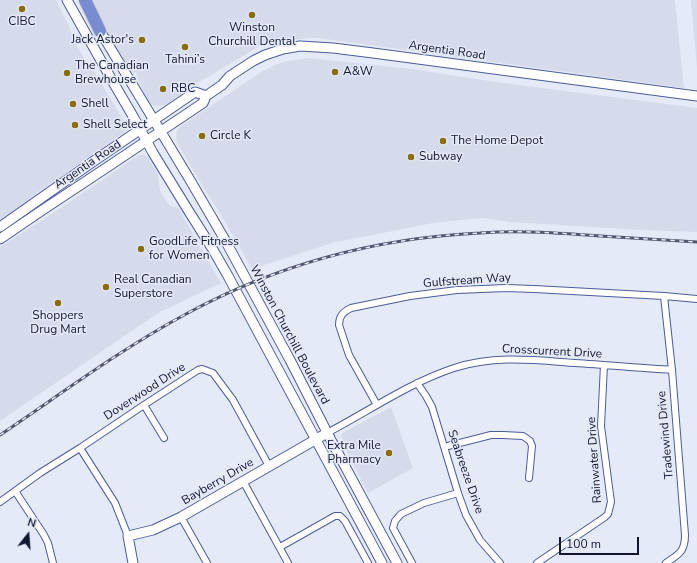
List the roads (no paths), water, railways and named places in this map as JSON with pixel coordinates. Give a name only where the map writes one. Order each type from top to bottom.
[{"type":"highway","points":[[85,0],[100,31]]},
{"type":"main road","points":[[67,0],[164,172],[228,276],[382,563]]},
{"type":"main road","name":"Winston Churchill Boulevard","points":[[79,0],[100,31],[161,131],[225,240],[290,360],[327,433],[398,563]]},
{"type":"main road","name":"Argentia Road","points":[[0,239],[202,102],[206,96],[222,85],[230,76],[265,55],[283,49],[300,46],[333,48],[697,96]]},
{"type":"main road","name":"Argentia Road","points":[[0,227],[195,92],[206,96]]},
{"type":"main road","name":"Bayberry Drive","points":[[128,536],[153,530],[181,517],[327,433]]},
{"type":"main road","points":[[128,536],[133,563]]},
{"type":"street","name":"Gulfstream Way","points":[[376,406],[349,355],[340,324],[342,315],[345,311],[351,308],[410,296],[457,290],[506,288],[697,299]]},
{"type":"street","name":"Tradewind Drive","points":[[664,296],[672,370],[685,535],[683,550],[679,555],[666,563]]},
{"type":"street","name":"Crosscurrent Drive","points":[[327,433],[417,383],[455,368],[494,360],[522,359],[672,370]]},
{"type":"street","name":"Rainwater Drive","points":[[536,563],[608,514],[611,502],[602,426],[604,365]]},
{"type":"street","name":"Doverwood Drive","points":[[0,502],[40,473],[198,370],[202,369],[213,373],[233,400],[269,466]]},
{"type":"street","name":"Seabreeze Drive","points":[[417,383],[432,407],[466,515],[480,540],[500,563]]},
{"type":"street","points":[[144,405],[164,438]]},
{"type":"street","points":[[444,447],[474,438],[491,435],[523,436],[530,441],[532,446],[529,478]]},
{"type":"street","points":[[80,448],[115,503],[128,536]]},
{"type":"street","points":[[243,481],[288,563]]},
{"type":"street","points":[[15,491],[44,535],[48,543],[53,563]]},
{"type":"street","points":[[412,563],[393,528],[395,521],[401,514],[424,503],[458,493]]},
{"type":"street","points":[[280,547],[335,516],[340,516],[345,521],[368,563]]},
{"type":"street","points":[[181,517],[207,563]]},
{"type":"railway","points":[[0,435],[138,342],[186,314],[255,281],[328,257],[403,241],[441,236],[495,232],[555,233],[697,242]]},
{"type":"place","name":"CIBC","points":[[22,9]]},
{"type":"place","name":"Winston Churchill Dental","points":[[252,15]]},
{"type":"place","name":"Jack Astor's","points":[[142,40]]},
{"type":"place","name":"Tahini’s","points":[[185,47]]},
{"type":"place","name":"A&W","points":[[335,72]]},
{"type":"place","name":"The Canadian Brewhouse","points":[[67,73]]},
{"type":"place","name":"RBC","points":[[163,89]]},
{"type":"place","name":"Shell","points":[[73,104]]},
{"type":"place","name":"Shell Select","points":[[75,125]]},
{"type":"place","name":"Circle K","points":[[202,136]]},
{"type":"place","name":"The Home Depot","points":[[443,141]]},
{"type":"place","name":"Subway","points":[[411,157]]},
{"type":"place","name":"GoodLife Fitness for Women","points":[[141,249]]},
{"type":"place","name":"Real Canadian Superstore","points":[[106,287]]},
{"type":"place","name":"Shoppers Drug Mart","points":[[58,303]]},
{"type":"place","name":"Extra Mile Pharmacy","points":[[389,453]]}]
